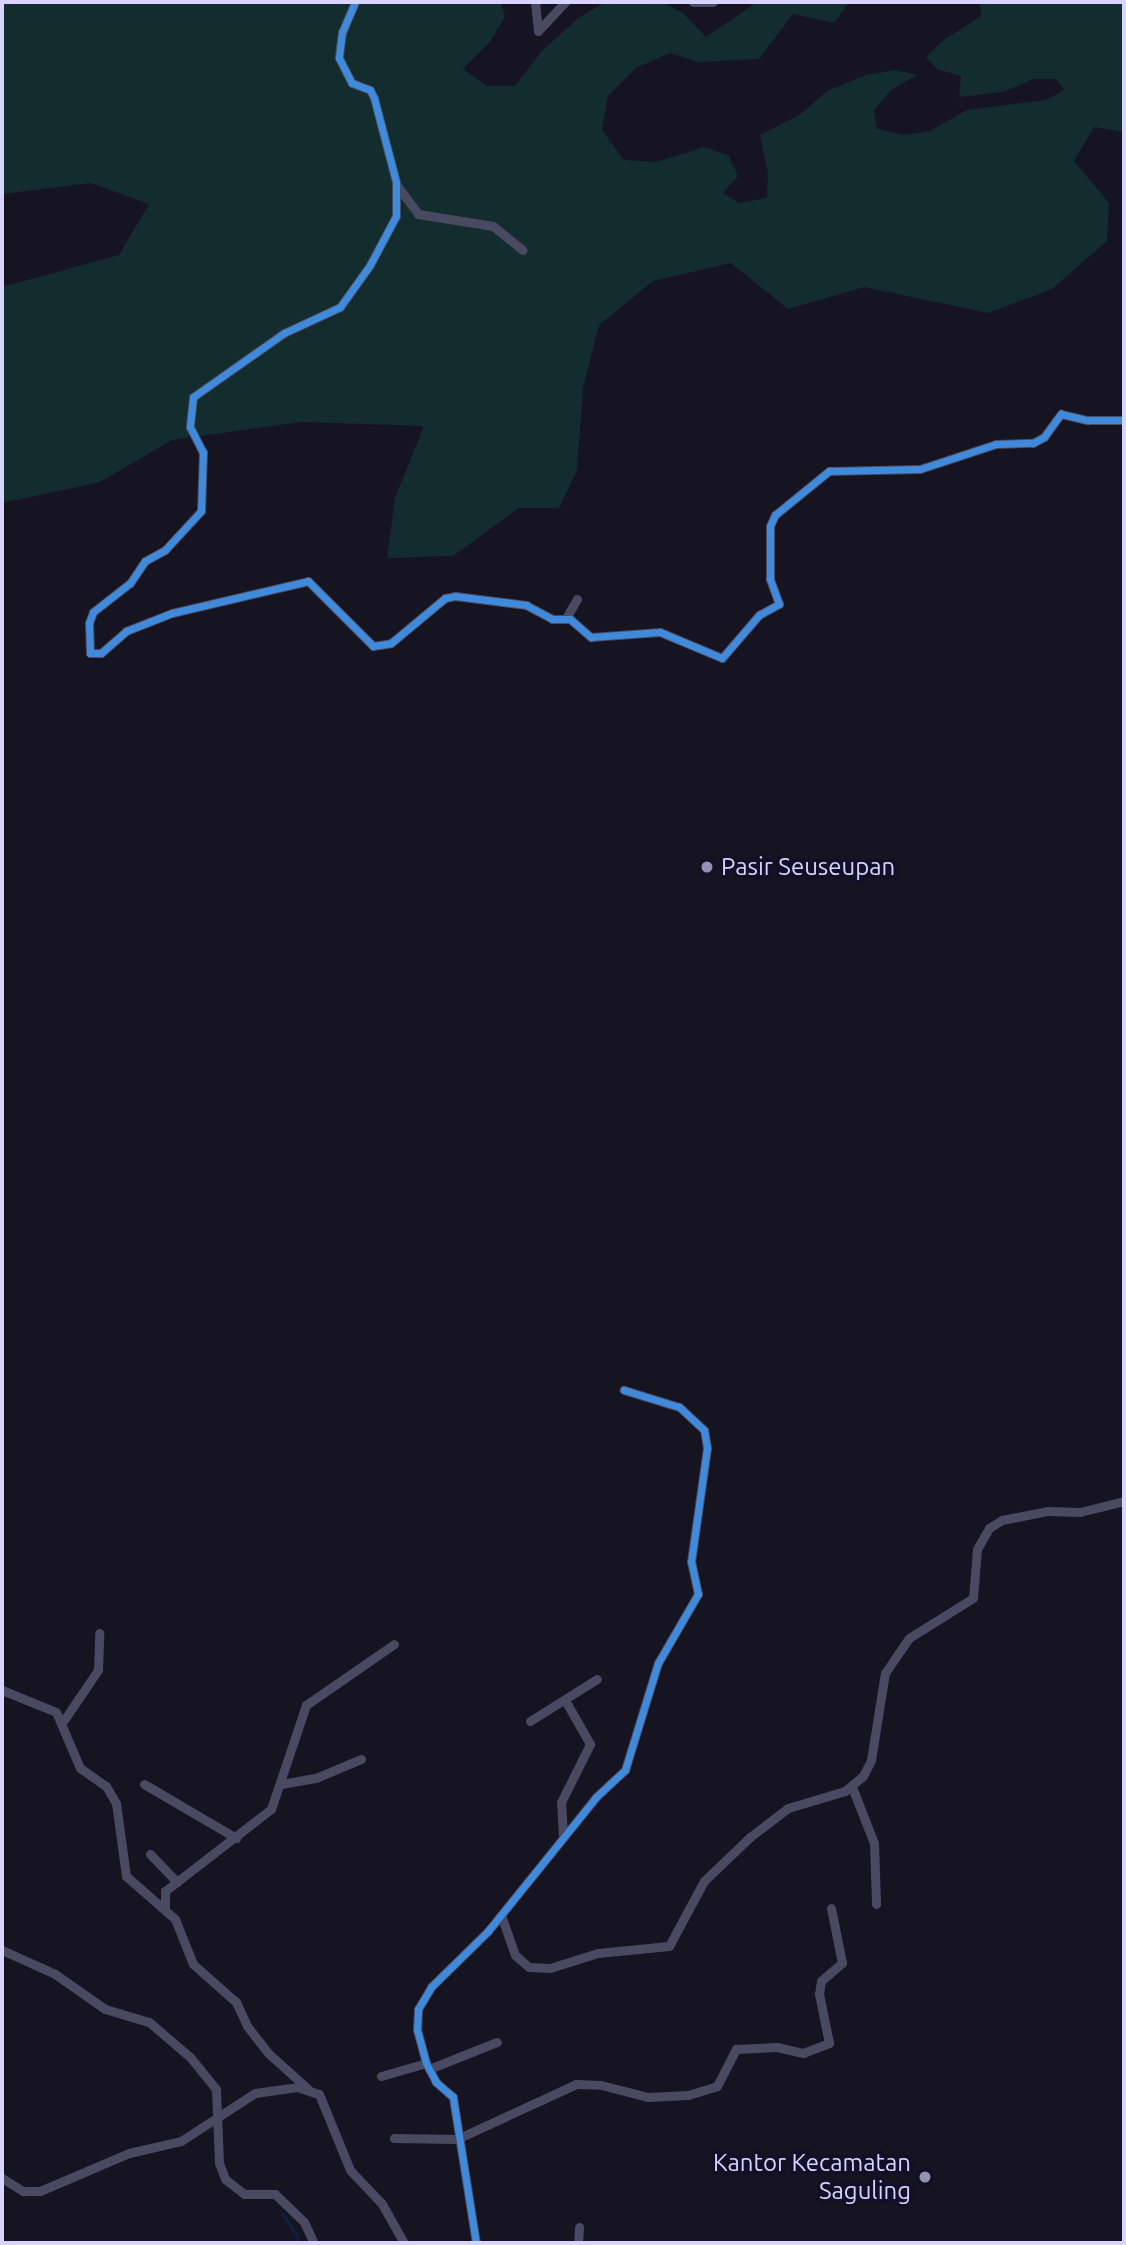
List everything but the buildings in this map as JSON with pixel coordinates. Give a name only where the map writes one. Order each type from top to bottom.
[{"type":"street","points":[[355,2],[342,32],[339,58],[352,83],[372,94],[396,183],[396,216],[343,304],[323,318],[284,333],[193,397],[190,427],[202,452],[201,511],[165,550],[145,561],[130,583],[93,612],[89,651],[101,653],[126,631],[172,613],[306,581],[373,646],[391,643],[448,597],[520,604],[552,619],[566,618],[591,637],[660,632],[722,658],[759,615],[779,604],[770,579],[770,526],[775,515],[826,473],[841,468],[920,469],[996,444],[1033,443],[1046,435],[1059,414],[1124,420]]},
{"type":"street","points":[[536,2],[536,31],[546,26],[565,2]]},
{"type":"street","points":[[693,2],[713,2]]},
{"type":"street","points":[[396,183],[418,214],[493,226],[523,250]]},
{"type":"street","points":[[566,618],[577,599]]},
{"type":"street","points":[[476,2243],[457,2139],[453,2096],[427,2066],[417,2029],[420,2005],[431,1987],[501,1915],[563,1836],[625,1770],[658,1663],[698,1594],[691,1562],[707,1448],[704,1430],[679,1407],[624,1390]]},
{"type":"street","points":[[501,1915],[517,1958],[529,1967],[550,1968],[606,1951],[663,1949],[673,1942],[704,1881],[750,1837],[788,1808],[852,1787],[871,1760],[885,1673],[909,1638],[973,1598],[976,1554],[985,1533],[1002,1521],[1048,1511],[1080,1512],[1124,1501]]},
{"type":"street","points":[[62,1723],[98,1670],[99,1633]]},
{"type":"street","points":[[166,1911],[163,1894],[267,1814],[281,1784],[306,1705],[394,1644]]},
{"type":"street","points":[[530,1721],[597,1679]]},
{"type":"street","points":[[2,1690],[51,1707],[62,1723],[80,1768],[106,1786],[116,1803],[126,1876],[176,1921],[193,1964],[234,2000],[268,2053],[322,2099],[355,2179],[382,2204],[404,2243]]},
{"type":"street","points":[[563,1836],[561,1802],[590,1744],[565,1700]]},
{"type":"street","points":[[281,1784],[316,1778],[361,1759]]},
{"type":"street","points":[[144,1784],[236,1839]]},
{"type":"street","points":[[852,1787],[874,1843],[876,1904]]},
{"type":"street","points":[[150,1854],[177,1882]]},
{"type":"street","points":[[394,2138],[457,2139],[570,2085],[601,2085],[656,2098],[688,2095],[717,2086],[736,2049],[777,2046],[803,2053],[830,2043],[819,1994],[821,1981],[842,1963],[831,1908]]},
{"type":"street","points":[[2,1950],[55,1974],[105,2008],[149,2022],[208,2075],[216,2089],[219,2163],[225,2179],[244,2194],[275,2194],[304,2222],[314,2243]]},
{"type":"street","points":[[381,2076],[427,2066],[497,2042]]},
{"type":"street","points":[[3,2178],[23,2190],[40,2191],[129,2153],[181,2141],[219,2115],[267,2089],[308,2089]]},
{"type":"street","points":[[578,2243],[579,2227]]},
{"type":"green space","points":[[2,2],[501,2],[505,17],[490,42],[463,69],[487,86],[515,86],[541,52],[577,19],[605,2],[662,2],[683,13],[706,37],[757,2],[849,2],[834,23],[793,14],[759,59],[698,62],[670,53],[636,68],[608,96],[602,130],[624,160],[657,162],[704,147],[728,155],[738,176],[723,193],[739,203],[767,198],[768,173],[760,135],[801,114],[827,91],[866,75],[896,70],[917,75],[891,90],[874,110],[877,129],[903,135],[930,131],[967,110],[1046,100],[1064,90],[1056,79],[1034,79],[1003,92],[959,97],[961,76],[937,69],[926,57],[942,41],[981,16],[980,2],[1124,2],[1124,132],[1094,127],[1074,161],[1109,203],[1107,241],[1052,289],[988,313],[864,287],[788,309],[731,263],[653,281],[599,325],[583,388],[577,470],[559,508],[519,508],[453,556],[387,558],[395,498],[424,426],[301,422],[172,440],[100,482],[2,503],[2,287],[119,255],[149,204],[91,183],[2,194]]},
{"type":"waterway","points":[[282,2213],[298,2236],[298,2243]]},
{"type":"cycle path","points":[[355,2],[342,32],[339,58],[352,83],[370,90],[374,98],[396,182],[396,216],[370,265],[340,307],[284,333],[193,397],[190,427],[203,452],[201,511],[165,550],[145,561],[130,583],[93,612],[89,623],[90,653],[101,653],[126,631],[172,613],[308,581],[373,646],[391,643],[445,598],[455,596],[526,605],[552,619],[570,619],[591,637],[660,632],[722,658],[759,615],[779,604],[770,579],[770,526],[775,515],[829,471],[920,469],[996,444],[1033,443],[1044,437],[1061,414],[1088,420],[1124,420]]},
{"type":"cycle path","points":[[476,2243],[453,2097],[436,2082],[426,2063],[417,2030],[418,2009],[431,1987],[488,1931],[596,1797],[625,1770],[658,1663],[698,1594],[691,1562],[707,1448],[704,1430],[679,1407],[624,1390]]},
{"type":"place","name":"Pasir Seuseupan","points":[[707,867]]},
{"type":"place","name":"Kantor Kecamatan Saguling","points":[[925,2177]]}]
